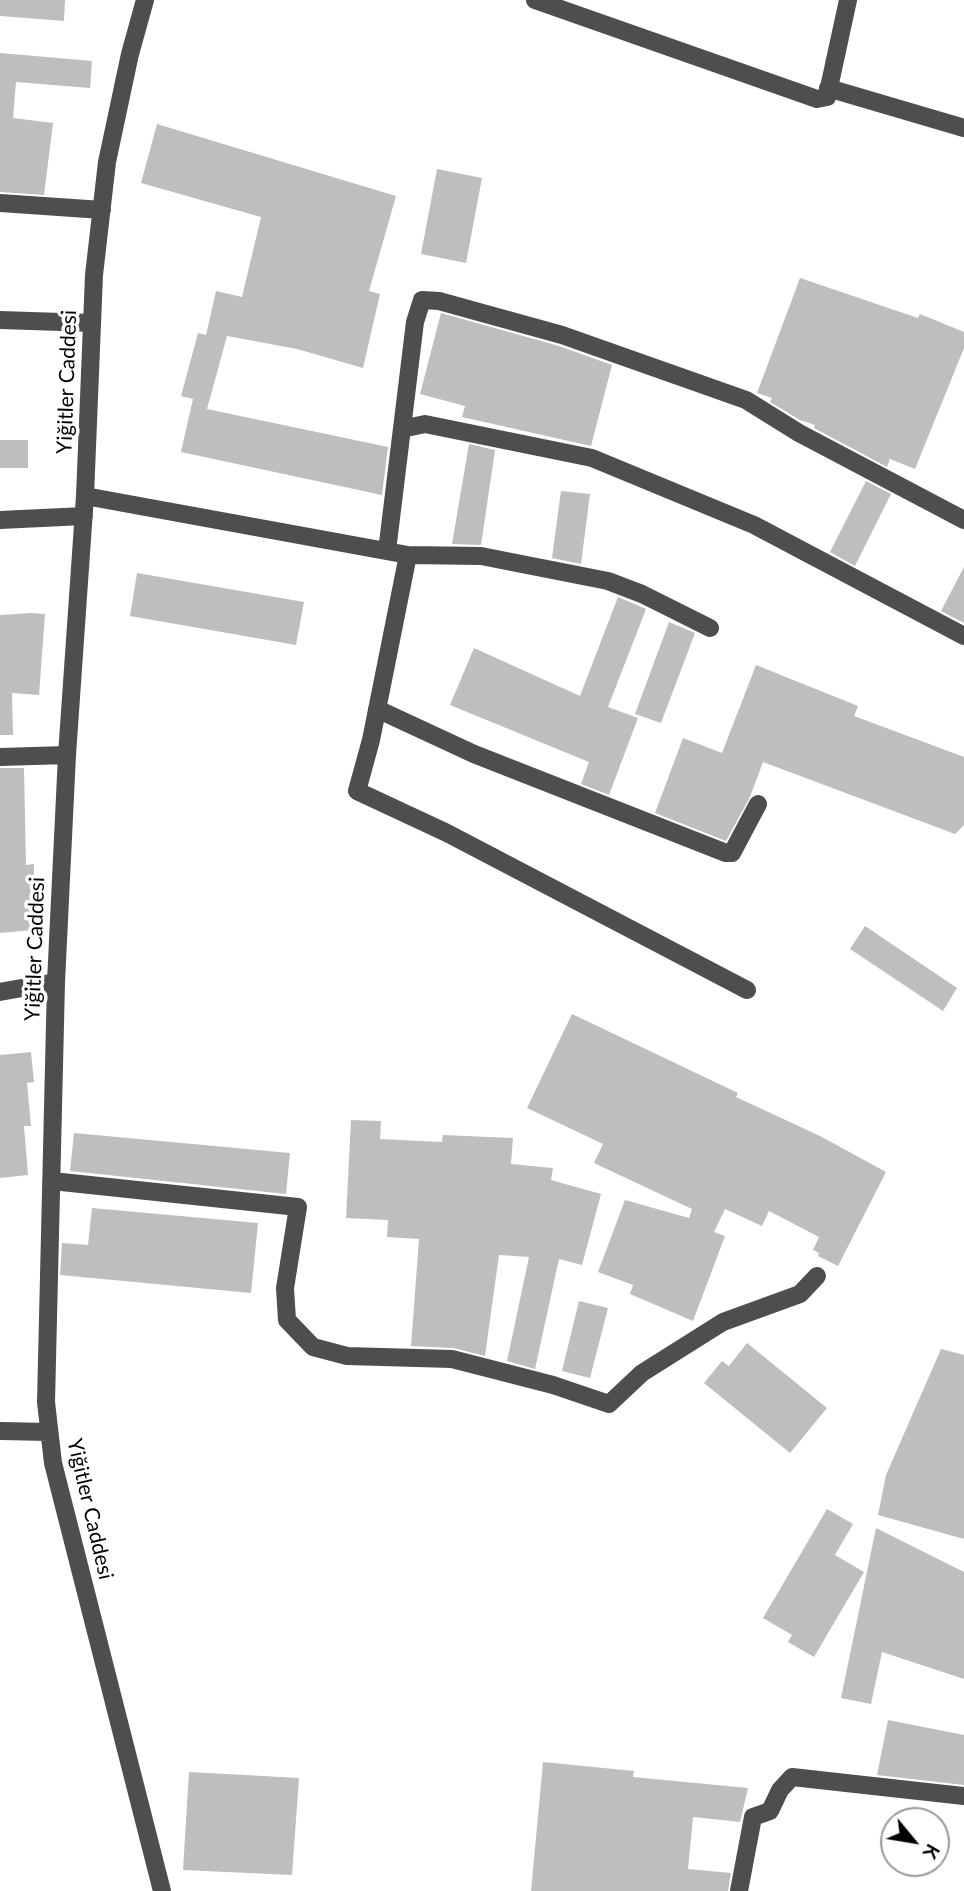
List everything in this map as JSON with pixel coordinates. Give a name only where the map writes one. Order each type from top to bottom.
[{"type":"street","name":"Yiğitler Caddesi","points":[[145,0],[130,54],[107,162],[92,323],[84,516],[67,755],[55,982],[46,1402],[53,1464],[162,1891]]},
{"type":"street","points":[[535,0],[817,99],[827,97],[848,0]]},
{"type":"street","points":[[828,88],[964,128]]},
{"type":"street","points":[[0,203],[102,210]]},
{"type":"street","points":[[387,551],[415,323],[422,300],[439,301],[562,335],[746,400],[799,433],[964,520]]},
{"type":"street","points":[[0,320],[92,323]]},
{"type":"street","points":[[402,429],[425,424],[592,458],[754,525],[964,636]]},
{"type":"street","points":[[85,496],[408,555],[481,556],[608,581],[642,594],[710,628]]},
{"type":"street","points":[[0,520],[84,516]]},
{"type":"street","points":[[408,555],[377,709],[357,791],[447,833],[747,990]]},
{"type":"street","points":[[377,709],[486,760],[726,853],[732,853],[758,804]]},
{"type":"street","points":[[0,757],[67,755]]},
{"type":"street","points":[[0,992],[55,982]]},
{"type":"street","points":[[52,1181],[298,1207],[285,1288],[287,1321],[313,1347],[347,1356],[452,1359],[553,1385],[608,1404],[642,1373],[723,1322],[800,1294],[817,1276]]},
{"type":"street","points":[[0,1432],[50,1432]]},
{"type":"street","points":[[739,1891],[753,1816],[770,1811],[780,1790],[792,1777],[964,1796]]},
{"type":"building","points":[[0,0],[65,0],[64,21],[0,16]]},
{"type":"building","points":[[0,53],[92,61],[90,88],[16,82],[13,118],[53,123],[44,195],[0,192]]},
{"type":"building","points":[[157,124],[396,196],[369,291],[380,294],[363,368],[297,349],[227,336],[207,409],[388,447],[382,495],[181,452],[193,399],[181,396],[198,333],[206,335],[216,291],[242,297],[261,217],[141,183]]},
{"type":"building","points":[[437,169],[482,178],[466,263],[421,254]]},
{"type":"building","points":[[800,278],[918,318],[920,314],[964,332],[964,348],[915,469],[890,459],[887,467],[770,402],[772,398],[757,393]]},
{"type":"building","points":[[441,313],[559,346],[612,365],[591,446],[462,417],[465,406],[420,394]]},
{"type":"building","points":[[0,440],[28,440],[28,468],[0,468]]},
{"type":"building","points":[[469,444],[495,450],[481,545],[452,544]]},
{"type":"building","points":[[866,481],[891,494],[855,566],[830,552]]},
{"type":"building","points":[[561,491],[590,494],[581,564],[552,558]]},
{"type":"building","points":[[964,567],[964,623],[941,611]]},
{"type":"building","points":[[137,573],[304,602],[296,645],[130,616]]},
{"type":"building","points":[[618,597],[646,609],[608,707],[638,718],[609,795],[581,784],[589,762],[450,705],[474,648],[580,696]]},
{"type":"building","points":[[45,614],[39,695],[12,693],[13,735],[0,735],[0,615]]},
{"type":"building","points":[[669,622],[695,633],[661,723],[635,714]]},
{"type":"building","points":[[756,665],[858,706],[854,716],[964,757],[964,825],[955,834],[763,762],[750,797],[726,841],[655,813],[683,738],[722,753]]},
{"type":"building","points":[[0,768],[24,768],[26,865],[34,864],[33,930],[0,933]]},
{"type":"building","points":[[865,926],[957,988],[943,1011],[850,949]]},
{"type":"building","points":[[572,1014],[738,1093],[736,1097],[820,1136],[886,1172],[838,1266],[818,1256],[819,1253],[813,1250],[819,1237],[769,1211],[762,1226],[725,1209],[714,1232],[725,1236],[693,1321],[630,1294],[633,1285],[598,1272],[625,1200],[689,1218],[692,1209],[594,1163],[603,1144],[527,1108]]},
{"type":"building","points":[[31,1052],[34,1082],[27,1083],[31,1126],[24,1126],[28,1175],[0,1178],[0,1055]]},
{"type":"building","points":[[351,1120],[381,1121],[380,1139],[442,1142],[443,1135],[513,1138],[511,1164],[553,1168],[551,1180],[601,1194],[582,1265],[559,1259],[535,1369],[507,1361],[529,1257],[499,1255],[485,1356],[453,1348],[411,1346],[419,1239],[387,1237],[388,1220],[346,1218]]},
{"type":"building","points":[[74,1133],[290,1153],[286,1194],[70,1171]]},
{"type":"building","points":[[92,1208],[258,1223],[251,1293],[60,1275],[62,1243],[88,1245]]},
{"type":"building","points":[[579,1301],[608,1308],[590,1378],[562,1371]]},
{"type":"building","points":[[747,1343],[827,1408],[790,1453],[704,1383],[722,1361],[729,1366]]},
{"type":"building","points":[[941,1349],[964,1355],[964,1539],[878,1515],[886,1475]]},
{"type":"building","points":[[827,1509],[853,1524],[835,1555],[864,1572],[814,1657],[788,1642],[792,1635],[763,1618]]},
{"type":"building","points":[[876,1528],[964,1572],[964,1679],[882,1652],[871,1704],[841,1698]]},
{"type":"building","points":[[888,1720],[964,1735],[964,1785],[877,1775]]},
{"type":"building","points":[[543,1762],[634,1771],[633,1777],[748,1788],[740,1822],[693,1817],[688,1869],[731,1873],[728,1891],[531,1891]]},
{"type":"building","points":[[189,1772],[299,1778],[292,1875],[183,1870]]}]
